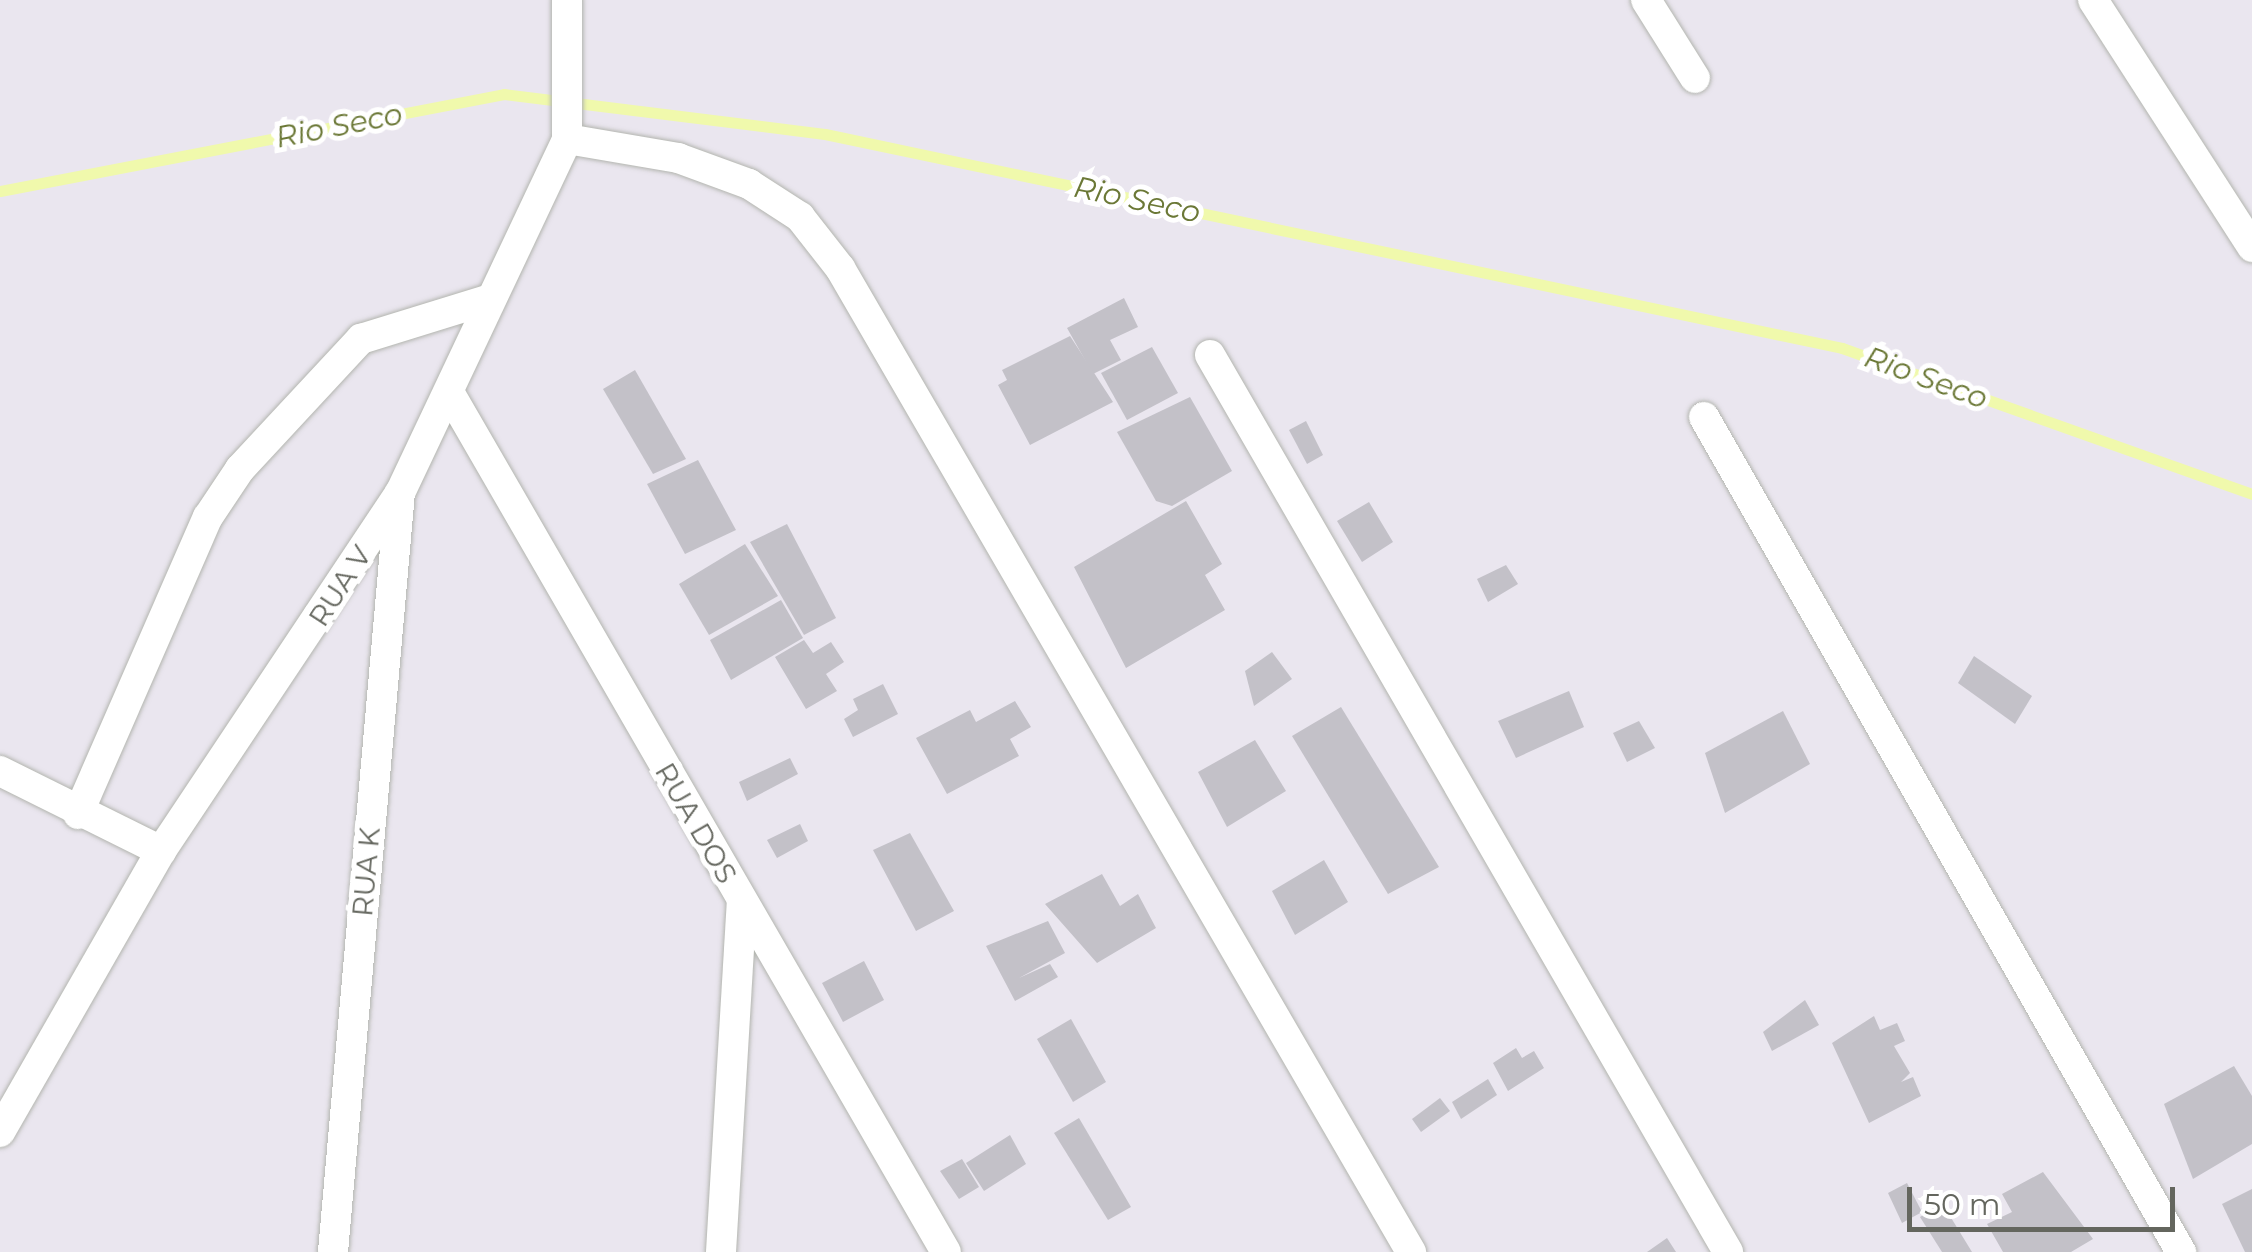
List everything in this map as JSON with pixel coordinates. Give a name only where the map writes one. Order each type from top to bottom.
[{"type":"street","name":"RUA V","points":[[0,1132],[161,852],[400,493],[450,392],[487,300],[567,139],[567,0]]},
{"type":"street","points":[[1646,0],[1695,78]]},
{"type":"street","points":[[2093,0],[2252,247]]},
{"type":"street","points":[[567,139],[678,158],[748,184],[800,217],[840,268],[1411,1252]]},
{"type":"street","points":[[78,814],[208,517],[240,468],[361,339],[487,300]]},
{"type":"street","points":[[1210,356],[1728,1252]]},
{"type":"street","name":"RUA DOS","points":[[450,392],[946,1252]]},
{"type":"street","points":[[1704,416],[2180,1252]]},
{"type":"street","name":"RUA K","points":[[333,1252],[400,493]]},
{"type":"street","points":[[0,772],[161,852]]},
{"type":"street","points":[[722,1252],[742,904]]},
{"type":"building","points":[[1124,298],[1138,327],[1110,340],[1121,360],[1093,374],[1067,328]]},
{"type":"building","points":[[1070,336],[1113,402],[1030,445],[998,385],[1007,380],[1002,370]]},
{"type":"building","points":[[1152,347],[1178,393],[1127,420],[1101,373]]},
{"type":"building","points":[[635,370],[686,459],[653,474],[603,389]]},
{"type":"building","points":[[1190,397],[1232,471],[1172,506],[1156,501],[1117,432]]},
{"type":"building","points":[[1306,421],[1323,455],[1307,464],[1289,430]]},
{"type":"building","points":[[698,460],[736,530],[685,554],[647,484]]},
{"type":"building","points":[[1186,501],[1222,564],[1205,575],[1225,610],[1126,668],[1074,567]]},
{"type":"building","points":[[1369,502],[1393,542],[1362,562],[1337,521]]},
{"type":"building","points":[[787,524],[836,618],[804,635],[750,542]]},
{"type":"building","points":[[745,544],[778,596],[709,635],[679,584]]},
{"type":"building","points":[[1506,565],[1518,584],[1488,602],[1477,579]]},
{"type":"building","points":[[781,600],[803,638],[731,680],[710,640]]},
{"type":"building","points":[[804,640],[813,653],[831,642],[844,662],[826,674],[837,691],[806,709],[775,657]]},
{"type":"building","points":[[1272,652],[1292,679],[1254,706],[1245,671]]},
{"type":"building","points":[[1974,656],[2032,696],[2015,724],[1958,683]]},
{"type":"building","points":[[883,684],[898,714],[853,737],[844,719],[858,710],[853,699]]},
{"type":"building","points":[[1569,691],[1584,727],[1516,758],[1498,721]]},
{"type":"building","points":[[1015,701],[1031,727],[1010,739],[1019,756],[947,794],[916,738],[970,710],[976,722]]},
{"type":"building","points":[[1341,707],[1439,867],[1388,894],[1292,736]]},
{"type":"building","points":[[1783,711],[1810,764],[1725,813],[1705,753]]},
{"type":"building","points":[[1639,721],[1655,748],[1627,762],[1613,733]]},
{"type":"building","points":[[1255,740],[1286,791],[1227,827],[1198,772]]},
{"type":"building","points":[[790,758],[798,774],[747,801],[739,782]]},
{"type":"building","points":[[800,824],[808,841],[777,858],[767,840]]},
{"type":"building","points":[[910,833],[954,911],[916,931],[873,850]]},
{"type":"building","points":[[1324,860],[1348,902],[1295,935],[1272,891]]},
{"type":"building","points":[[1102,874],[1120,906],[1138,894],[1156,928],[1097,963],[1045,904]]},
{"type":"building","points":[[1048,921],[1065,953],[1019,978],[1050,964],[1058,977],[1015,1001],[986,946]]},
{"type":"building","points":[[864,961],[884,1000],[843,1022],[822,983]]},
{"type":"building","points":[[1805,1000],[1819,1025],[1772,1051],[1763,1032]]},
{"type":"building","points":[[1874,1016],[1880,1030],[1897,1023],[1905,1041],[1894,1046],[1910,1073],[1901,1082],[1913,1077],[1921,1096],[1869,1123],[1832,1043]]},
{"type":"building","points":[[1071,1019],[1106,1082],[1073,1102],[1037,1039]]},
{"type":"building","points":[[1516,1048],[1522,1058],[1534,1051],[1544,1068],[1508,1091],[1493,1063]]},
{"type":"building","points":[[2234,1066],[2252,1096],[2252,1144],[2193,1179],[2164,1104]]},
{"type":"building","points":[[1488,1079],[1497,1095],[1461,1119],[1452,1102]]},
{"type":"building","points":[[1440,1098],[1450,1111],[1421,1132],[1412,1119]]},
{"type":"building","points":[[1079,1118],[1131,1207],[1108,1220],[1054,1133]]},
{"type":"building","points":[[1010,1135],[1026,1164],[984,1191],[966,1163]]},
{"type":"building","points":[[962,1159],[979,1187],[959,1199],[940,1171]]},
{"type":"building","points":[[2043,1172],[2093,1239],[2071,1252],[2003,1252],[1987,1224],[2012,1212],[2002,1194]]},
{"type":"building","points":[[1907,1183],[1922,1212],[1902,1223],[1888,1193]]},
{"type":"building","points":[[2252,1189],[2252,1252],[2245,1252],[2222,1204]]},
{"type":"building","points":[[1942,1203],[1972,1252],[1942,1252],[1920,1217]]},
{"type":"building","points":[[1667,1238],[1676,1252],[1647,1252]]},
{"type":"waterway","name":"Rio Seco","points":[[0,191],[504,94],[825,134],[1842,348],[2252,494]]}]
